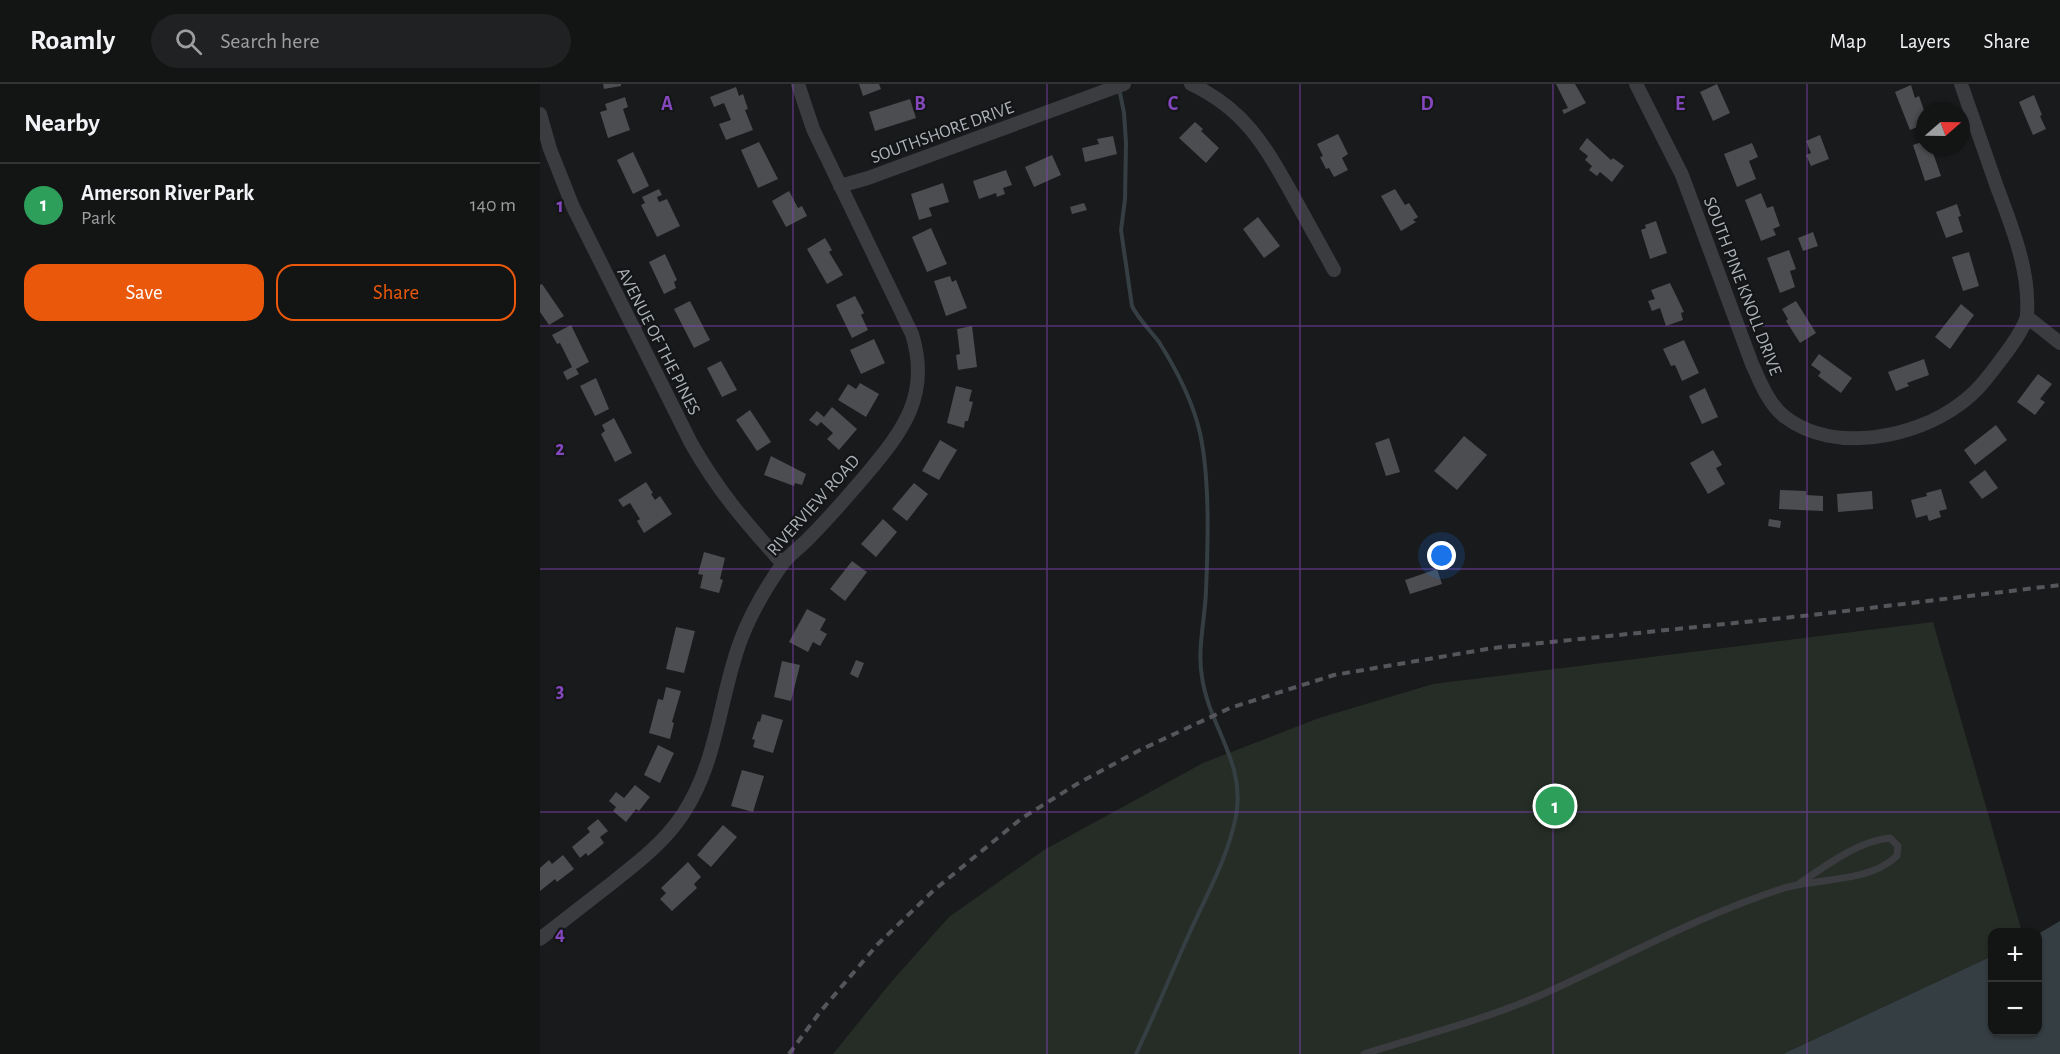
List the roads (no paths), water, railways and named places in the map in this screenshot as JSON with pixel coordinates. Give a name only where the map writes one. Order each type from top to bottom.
[{"type":"street","name":"RIVERVIEW ROAD","points":[[540,939],[657,847],[683,815],[700,786],[712,751],[740,642],[755,610],[782,563],[811,537],[899,434],[914,404],[918,387],[917,349],[912,334],[813,129],[798,84]]},
{"type":"street","name":"SOUTHSHORE DRIVE","points":[[840,186],[868,178],[1124,84]]},
{"type":"street","points":[[1191,84],[1232,108],[1266,147],[1334,270]]},
{"type":"street","name":"SOUTH PINE KNOLL DRIVE","points":[[1636,84],[1682,175],[1763,390],[1784,417],[1823,434],[1852,439],[1905,431],[1933,420],[1960,405],[1982,385],[2005,355],[2027,317]]},
{"type":"street","points":[[1961,84],[2016,243],[2025,275],[2027,317],[2060,344]]},
{"type":"street","name":"AVENUE OF THE PINES","points":[[540,114],[550,149],[573,207],[691,443],[711,478],[739,516],[782,563]]},
{"type":"lane","points":[[1364,1054],[1500,1011],[1723,909],[1800,883],[1869,873],[1887,865],[1897,856],[1898,846],[1890,838],[1877,839],[1824,867],[1800,883]]},
{"type":"waterway","points":[[1119,88],[1124,113],[1126,143],[1125,199],[1121,230],[1132,306],[1172,363],[1188,398],[1200,433],[1207,491],[1208,532],[1201,645],[1202,677],[1206,695],[1231,761],[1238,797],[1236,816],[1222,861],[1136,1054]]},
{"type":"railway","points":[[789,1054],[820,1012],[877,945],[933,891],[1022,818],[1077,784],[1138,751],[1230,708],[1334,675],[1493,648],[1812,615],[2060,585]]},
{"type":"place","name":"Amerson River Park","points":[[1555,806]]}]
